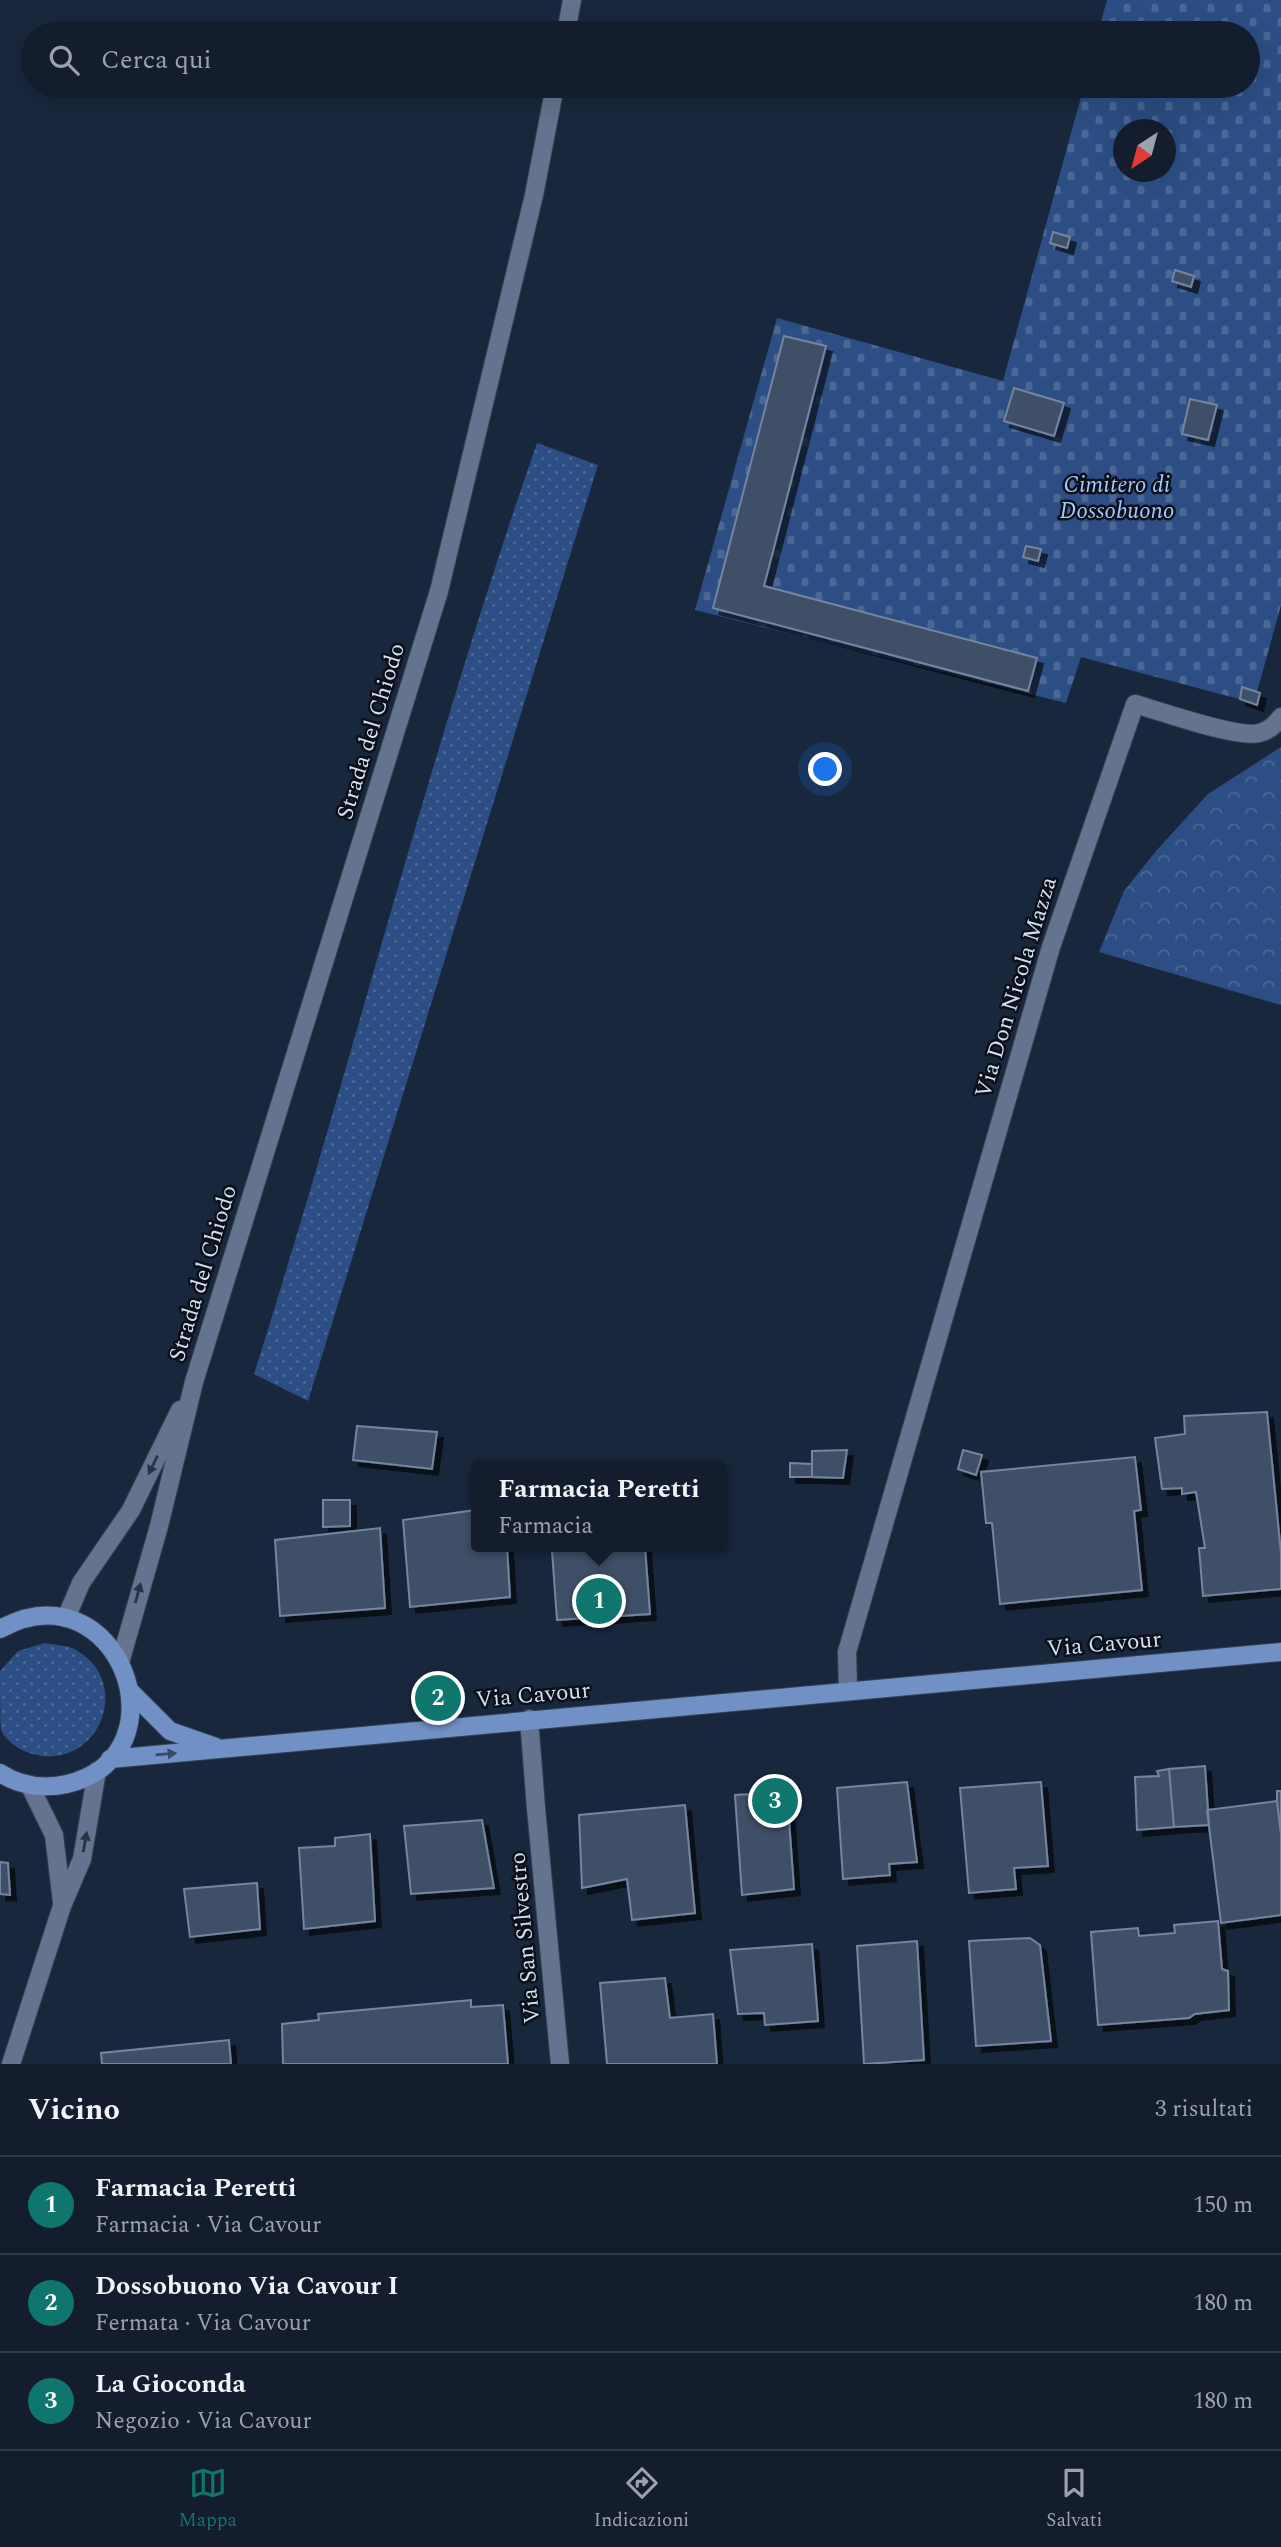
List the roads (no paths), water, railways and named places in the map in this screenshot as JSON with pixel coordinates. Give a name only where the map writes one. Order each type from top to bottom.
[{"type":"main road","points":[[0,1629],[33,1617],[66,1618],[93,1629],[121,1659],[131,1692],[131,1716],[124,1739],[103,1765]]},
{"type":"main road","name":"Via Cavour","points":[[30,1786],[54,1787],[77,1782],[103,1765],[223,1749],[848,1689],[1281,1652]]},
{"type":"main road","name":"Via Cavour","points":[[131,1692],[170,1731],[223,1749]]},
{"type":"main road","points":[[0,1773],[30,1786]]},
{"type":"street","points":[[568,21],[572,0]]},
{"type":"street","name":"Strada del Chiodo","points":[[121,1659],[159,1526],[194,1382],[439,591],[534,195],[553,98]]},
{"type":"street","name":"Via Don Nicola Mazza","points":[[848,1689],[847,1652],[907,1438],[1051,947],[1135,704],[1235,732],[1258,734],[1277,724],[1281,717]]},
{"type":"street","name":"Strada del Chiodo","points":[[66,1618],[81,1583],[131,1510],[194,1382]]},
{"type":"street","name":"Via San Silvestro","points":[[529,1719],[560,2064]]},
{"type":"street","points":[[11,2064],[62,1906],[82,1859],[103,1765]]},
{"type":"street","points":[[30,1786],[54,1835],[62,1906]]},
{"type":"place","name":"Farmacia Peretti","points":[[599,1601]]},
{"type":"place","name":"Dossobuono Via Cavour I","points":[[438,1698]]},
{"type":"place","name":"La Gioconda","points":[[775,1801]]},
{"type":"park label","name":"Cimitero di Dossobuono","points":[[1117,497]]}]
